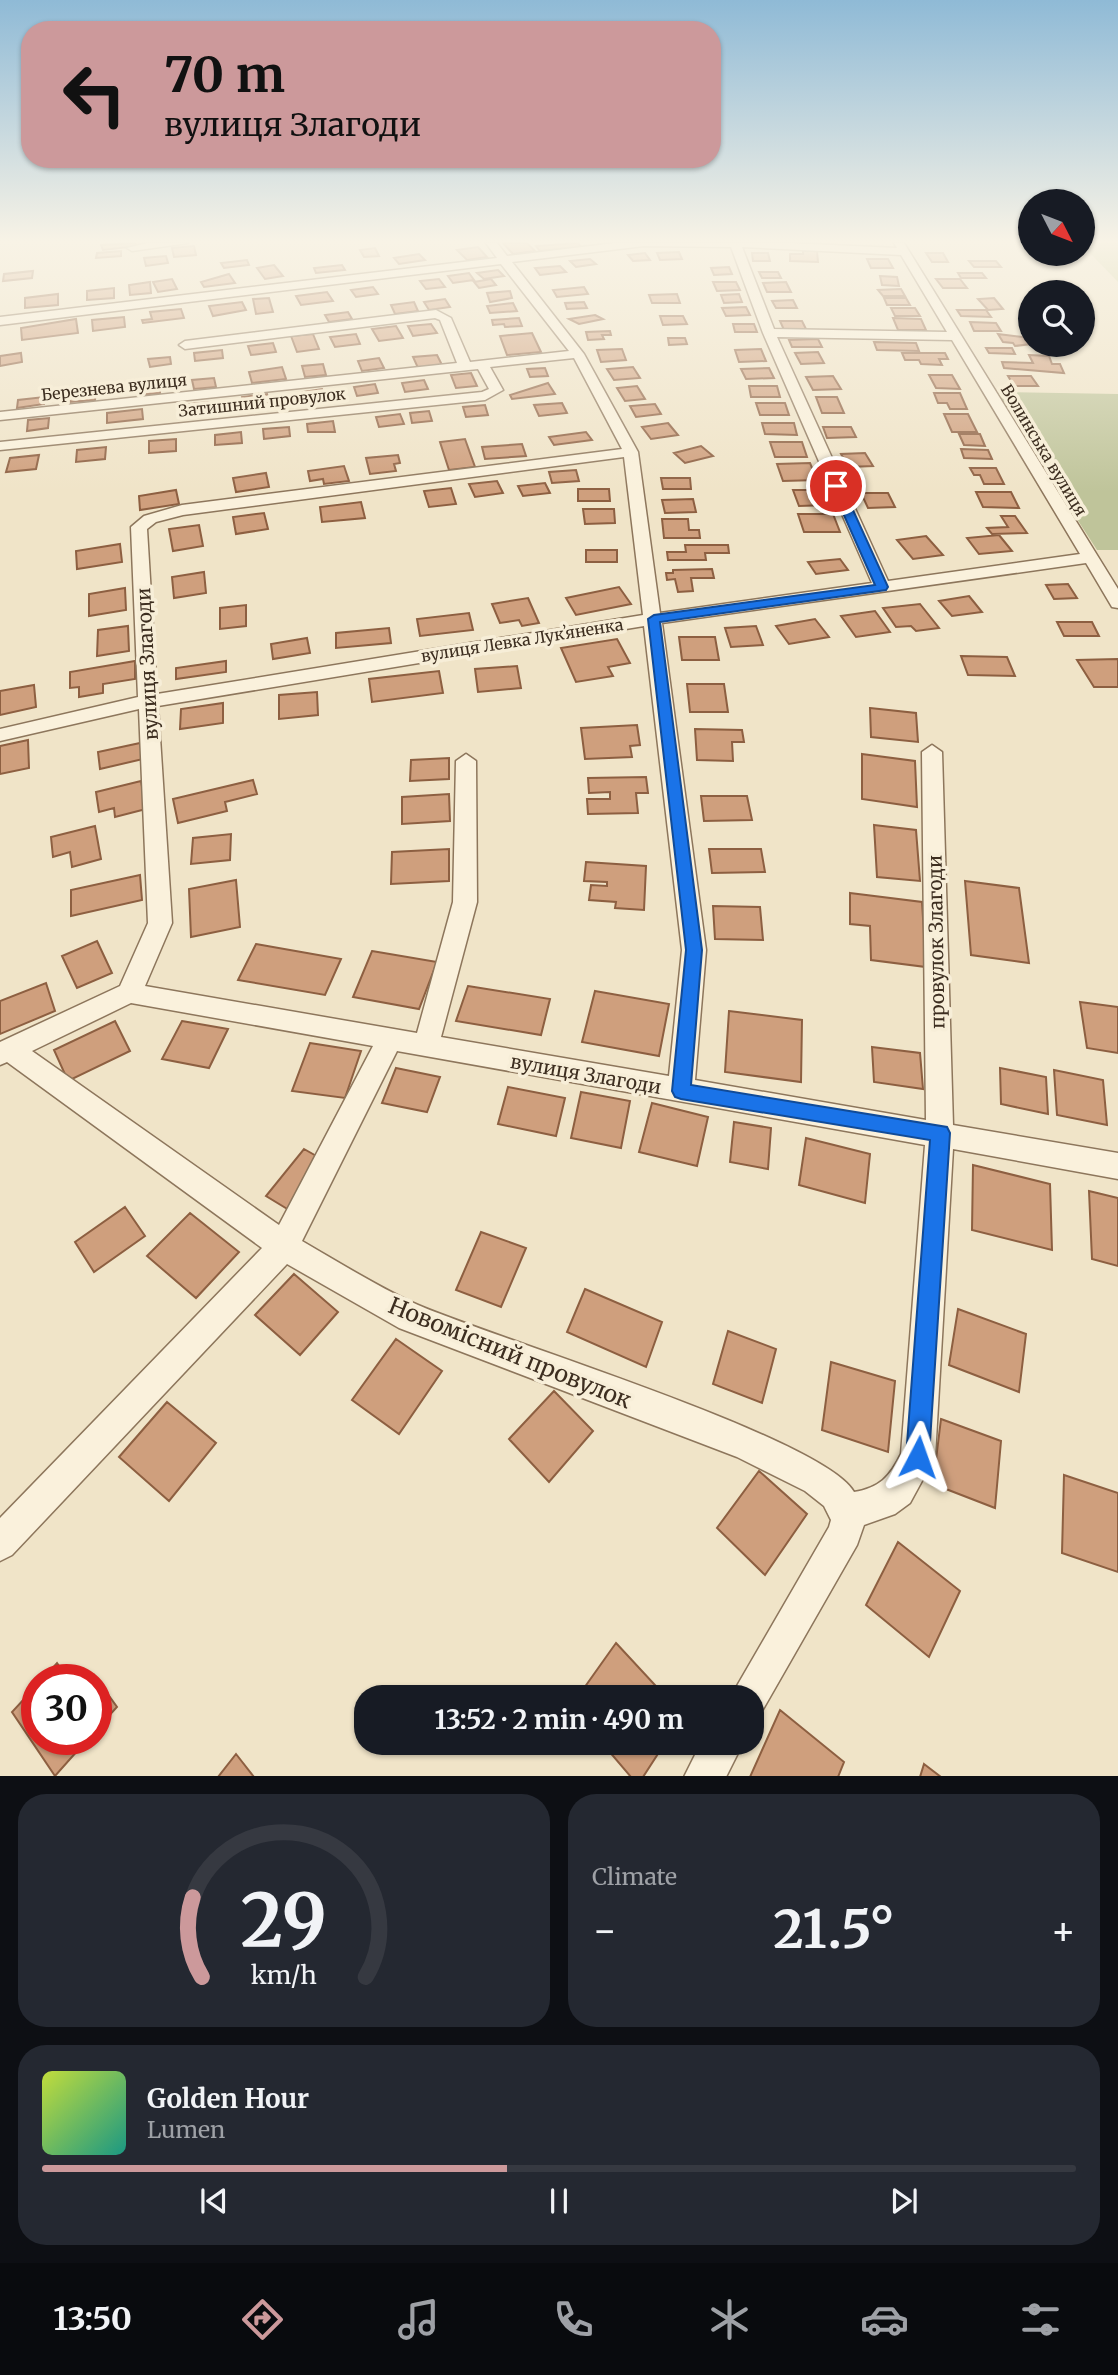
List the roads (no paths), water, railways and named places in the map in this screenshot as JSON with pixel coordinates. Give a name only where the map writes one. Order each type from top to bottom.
[{"type":"street","points":[[185,345],[340,326]]},
{"type":"street","points":[[448,326],[466,366]]},
{"type":"street","points":[[556,326],[578,354],[631,452],[694,950],[681,1091]]},
{"type":"street","points":[[766,326],[882,587]]},
{"type":"street","name":"Волинська вулиця","points":[[948,326],[1118,603]]},
{"type":"street","points":[[769,333],[954,336]]},
{"type":"street","name":"Березнева вулиця","points":[[0,416],[578,354]]},
{"type":"street","name":"Затишний провулок","points":[[0,446],[485,396],[496,390],[482,364]]},
{"type":"street","name":"вулиця Злагоди","points":[[631,452],[182,510],[150,519],[139,527],[160,923],[129,993],[1118,1166]]},
{"type":"street","name":"вулиця Левка Лукʼяненка","points":[[0,736],[149,701],[654,619],[1089,558]]},
{"type":"street","name":"провулок Злагоди","points":[[845,1511],[882,1504],[902,1488],[918,1457],[940,1133],[932,752]]},
{"type":"street","points":[[426,1046],[465,902],[466,761]]},
{"type":"street","points":[[5,1052],[129,993]]},
{"type":"street","points":[[0,1543],[284,1246],[390,1039]]},
{"type":"street","name":"Новомісний провулок","points":[[5,1052],[284,1246],[410,1317],[745,1444],[817,1479],[836,1494],[845,1511]]},
{"type":"street","points":[[757,1685],[845,1533],[848,1520],[845,1511]]},
{"type":"street","points":[[704,1776],[716,1755]]}]
